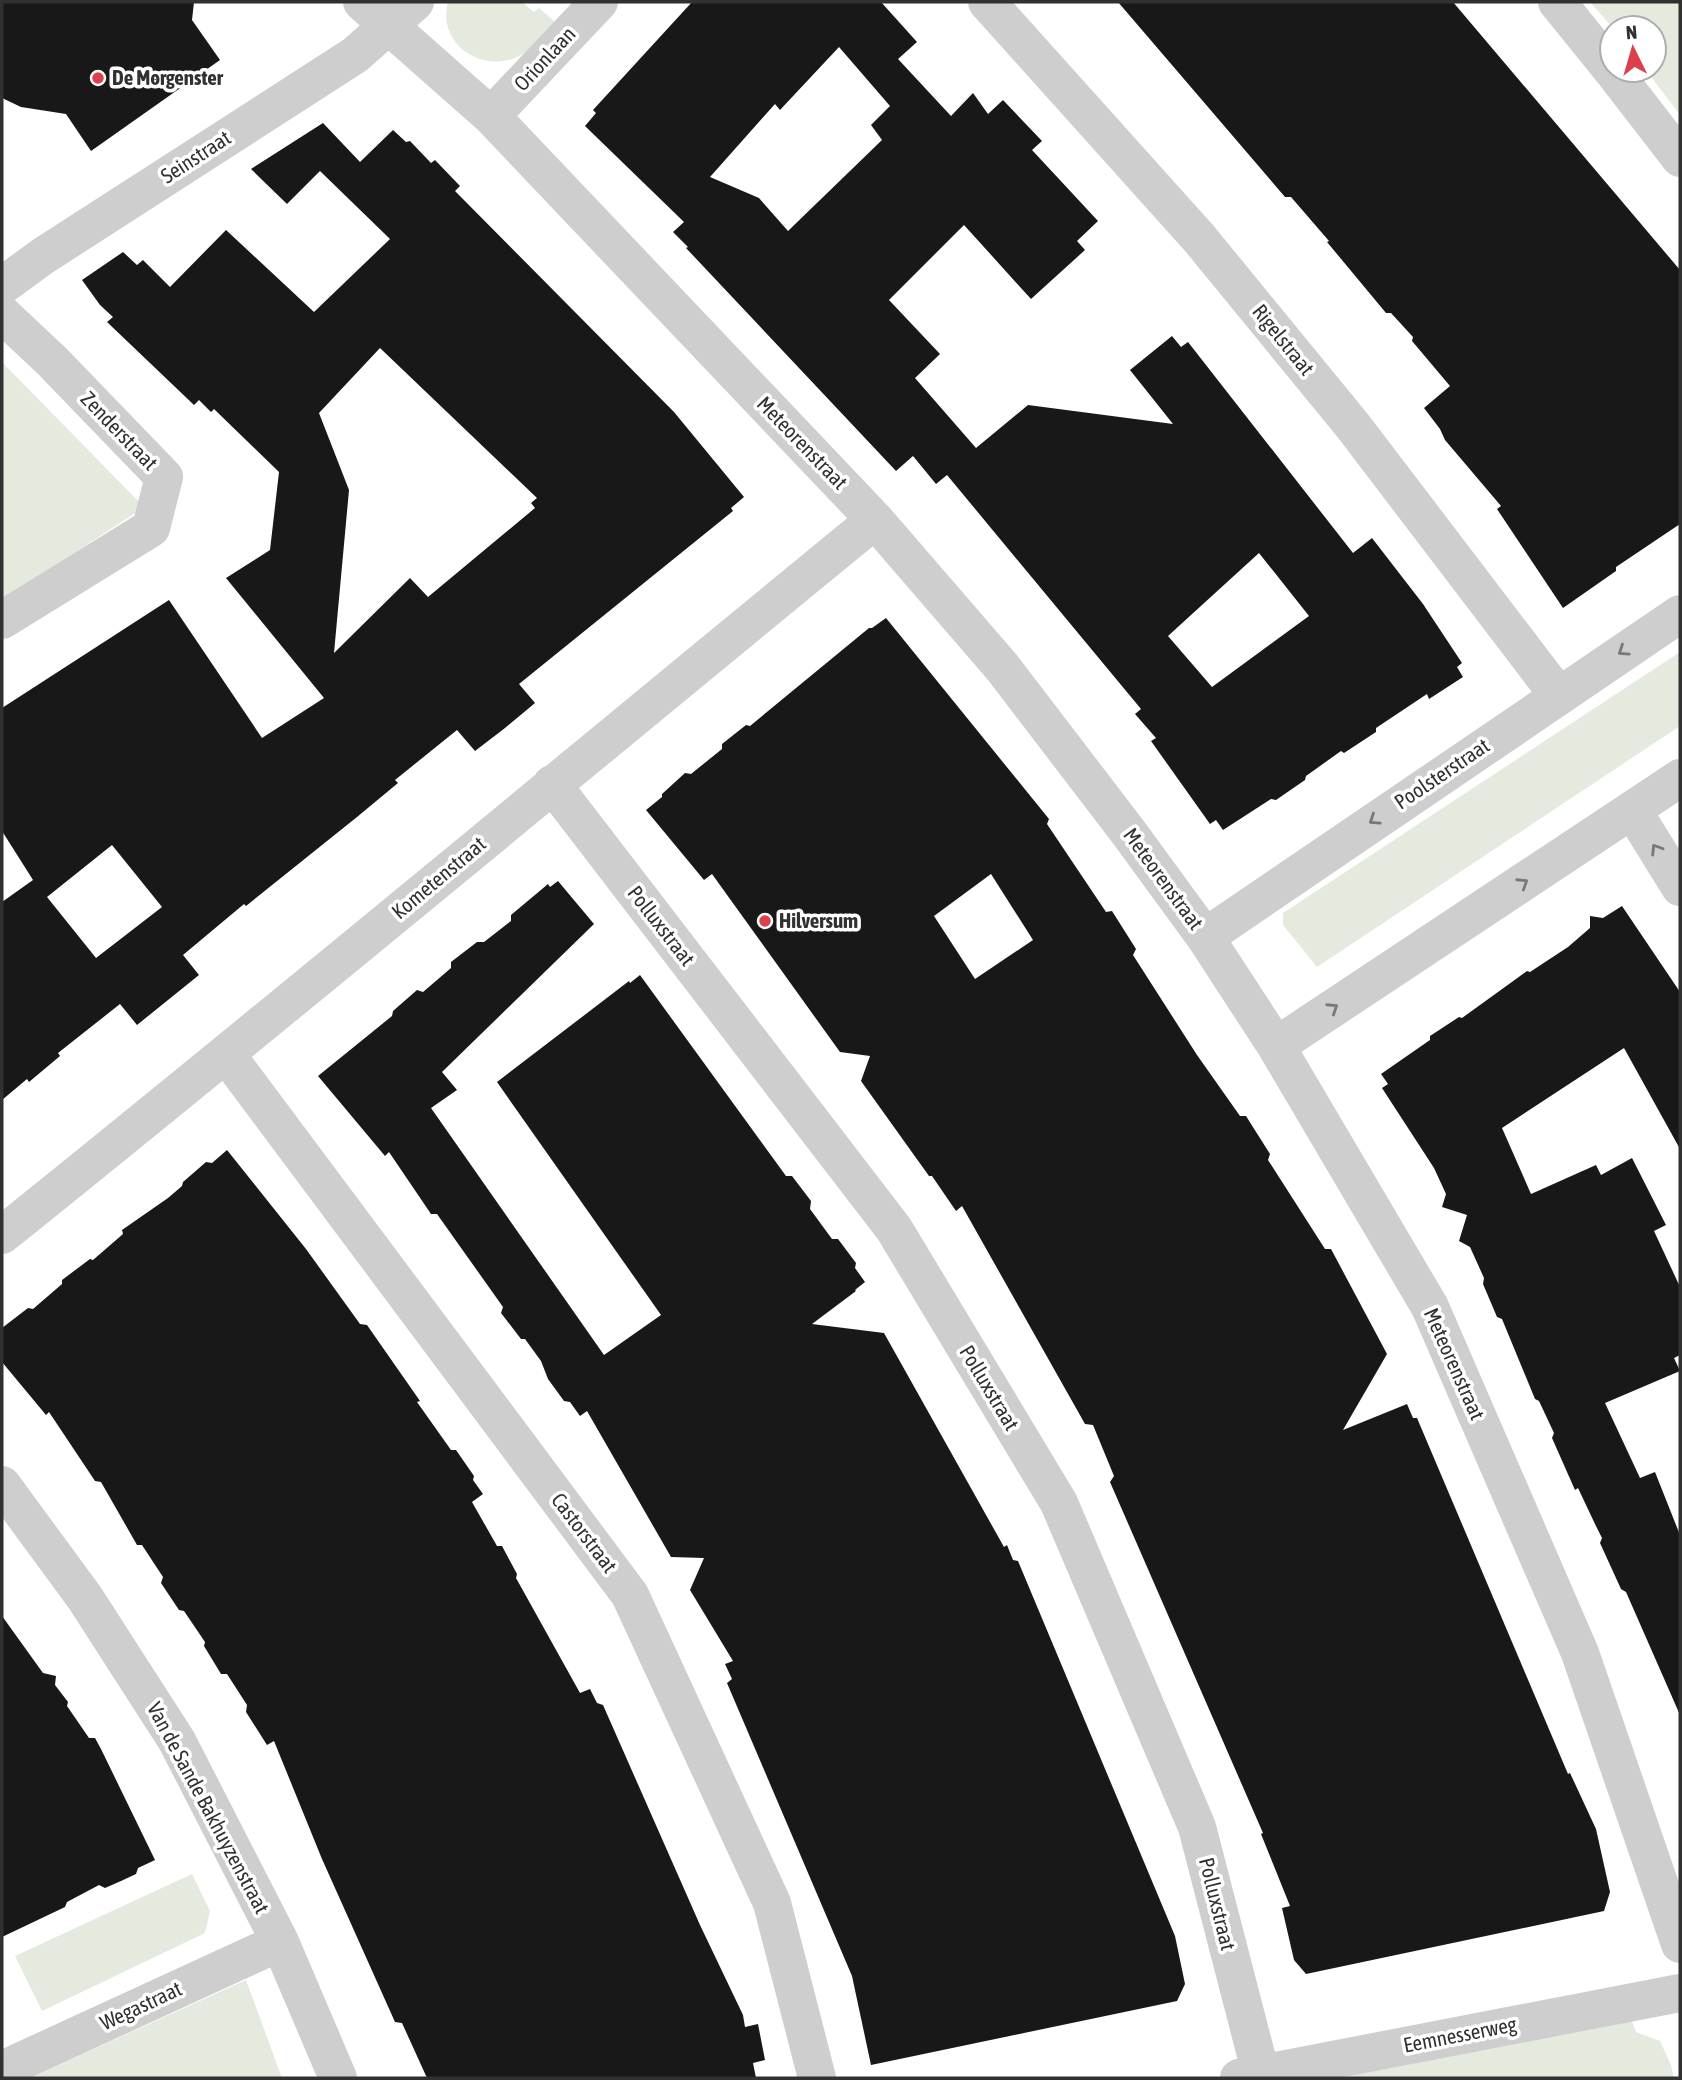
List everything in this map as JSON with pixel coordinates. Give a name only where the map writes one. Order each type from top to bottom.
[{"type":"street","name":"Orionlaan","points":[[491,116],[599,2]]},
{"type":"street","name":"Rigelstraat","points":[[988,2],[1216,259],[1353,426],[1558,695]]},
{"type":"street","points":[[1556,2],[1598,53]]},
{"type":"street","name":"Meteorenstraat","points":[[389,10],[875,520],[1002,667],[1205,937],[1276,1046],[1430,1307],[1580,1653],[1680,1944]]},
{"type":"street","name":"Seinstraat","points":[[2,286],[43,256],[355,55],[389,10]]},
{"type":"street","points":[[1623,84],[1680,158]]},
{"type":"street","name":"Zenderstraat","points":[[2,314],[52,361],[164,477],[151,528],[2,620]]},
{"type":"street","name":"Kometenstraat","points":[[2,1235],[875,520]]},
{"type":"street","name":"Poolsterstraat","points":[[1205,937],[1680,614]]},
{"type":"street","points":[[1276,1046],[1680,778]]},
{"type":"street","name":"Polluxstraat","points":[[552,784],[894,1229],[1059,1503],[1197,1827],[1254,2077]]},
{"type":"street","points":[[1633,811],[1680,887]]},
{"type":"street","name":"Castorstraat","points":[[226,1054],[630,1595],[772,1903],[817,2078]]},
{"type":"street","name":"Van de Sande Bakhuyzenstraat","points":[[2,1485],[85,1598],[177,1741],[280,1942],[338,2078]]},
{"type":"street","name":"Wegastraat","points":[[2,2070],[280,1942]]},
{"type":"street","name":"Eemnesserweg","points":[[1254,2077],[1680,1993]]},
{"type":"shaded area","points":[[448,2],[522,2],[534,12],[539,8],[555,22],[521,55],[501,61],[487,61],[475,57],[455,41],[446,16]]},
{"type":"shaded area","points":[[1590,2],[1680,2],[1680,115],[1657,84],[1668,84],[1668,14],[1601,14]]},
{"type":"shaded area","points":[[2,362],[142,505],[140,510],[2,600]]},
{"type":"shaded area","points":[[1680,652],[1680,726],[1317,967],[1283,925],[1283,913]]},
{"type":"shaded area","points":[[192,1874],[210,1911],[205,1933],[42,2011],[15,1956]]},
{"type":"shaded area","points":[[246,1980],[282,2078],[30,2078]]},
{"type":"shaded area","points":[[1630,2016],[1636,2032],[1660,2041],[1674,2078],[1341,2078]]},
{"type":"building","name":"De Morgenster","points":[[2,2],[194,2],[192,20],[220,60],[91,151],[66,114],[21,107],[2,98]]},
{"type":"building","points":[[692,2],[881,2],[917,42],[898,59],[951,116],[973,93],[988,114],[1003,100],[1042,141],[1032,150],[1098,221],[1077,241],[1085,250],[1031,299],[964,225],[889,300],[940,354],[915,378],[976,448],[1028,405],[1173,424],[1130,370],[1172,336],[1181,347],[1188,342],[1353,553],[1372,538],[1423,604],[1462,663],[1457,667],[1463,677],[1429,699],[1427,694],[1376,728],[1376,732],[1344,753],[1341,751],[1276,800],[1271,799],[1223,830],[1216,820],[1210,824],[1151,741],[1156,738],[1135,714],[1141,709],[947,475],[936,484],[913,456],[896,471],[686,248],[688,247],[673,232],[684,222],[585,126],[596,113],[593,110]],"holes":[[[839,47],[890,106],[871,125],[882,140],[788,231],[759,198],[710,177],[775,104],[780,110]],[[1259,553],[1309,616],[1212,687],[1168,636]]]},
{"type":"building","points":[[1118,2],[1453,2],[1680,270],[1680,524],[1616,567],[1616,571],[1563,608],[1497,509],[1501,506],[1445,440],[1424,408],[1450,386],[1412,341],[1413,337],[1391,313],[1386,313],[1327,242],[1329,241],[1291,197],[1285,197]]},
{"type":"building","points":[[323,123],[360,162],[393,130],[406,142],[410,141],[431,163],[435,160],[460,186],[455,191],[674,412],[744,497],[731,508],[733,511],[519,684],[535,703],[505,728],[475,751],[457,730],[395,780],[398,783],[357,817],[183,955],[199,975],[137,1025],[120,1004],[58,1053],[60,1056],[29,1082],[27,1079],[2,1100],[2,902],[33,880],[2,831],[2,708],[169,600],[262,738],[324,698],[226,578],[270,550],[279,472],[214,409],[211,412],[199,400],[194,405],[107,322],[113,317],[100,305],[82,280],[123,252],[137,265],[143,260],[170,287],[226,230],[314,312],[390,239],[320,171],[287,204],[251,169]],"holes":[[[380,348],[537,498],[531,503],[535,508],[428,597],[410,578],[334,653],[349,490],[319,413]],[[112,845],[162,907],[96,958],[47,897]]]},
{"type":"building","points":[[886,618],[1049,819],[1047,824],[1106,912],[1112,911],[1136,949],[1133,955],[1197,1055],[1240,1116],[1246,1116],[1270,1154],[1268,1160],[1325,1249],[1331,1249],[1387,1354],[1343,1430],[1407,1404],[1413,1418],[1417,1418],[1568,1774],[1570,1773],[1596,1829],[1610,1892],[1604,1911],[1306,1974],[1294,1960],[1282,1908],[1290,1906],[1261,1834],[1263,1833],[1110,1482],[1114,1476],[1093,1425],[1085,1424],[962,1206],[956,1211],[861,1081],[870,1056],[840,1052],[712,874],[704,880],[646,810],[685,773],[691,774],[722,749],[722,744],[746,725],[750,726]],"holes":[[[991,874],[1033,940],[975,979],[934,916]]]},
{"type":"building","points":[[558,881],[594,924],[442,1072],[457,1090],[431,1108],[604,1355],[661,1315],[497,1082],[640,975],[786,1176],[792,1176],[811,1201],[810,1209],[832,1239],[838,1239],[856,1263],[855,1268],[865,1282],[812,1324],[884,1333],[1004,1547],[1007,1545],[1013,1560],[1018,1561],[1175,1936],[1185,1984],[1177,2001],[871,2065],[852,1976],[727,1683],[732,1679],[725,1664],[733,1661],[690,1590],[704,1558],[671,1557],[587,1411],[580,1416],[570,1402],[564,1401],[548,1379],[541,1361],[501,1313],[503,1307],[437,1214],[431,1214],[389,1152],[385,1156],[318,1076],[392,1016],[393,1011],[417,990],[423,992],[451,968],[451,962],[477,942],[484,942],[511,921],[511,915],[548,884],[550,887]]},
{"type":"building","points":[[1622,906],[1680,992],[1680,1149],[1624,1048],[1502,1128],[1531,1194],[1596,1165],[1601,1175],[1632,1158],[1666,1225],[1654,1231],[1680,1287],[1680,1355],[1674,1358],[1680,1371],[1605,1403],[1640,1478],[1655,1472],[1680,1535],[1680,1715],[1626,1592],[1621,1589],[1600,1543],[1602,1538],[1578,1488],[1575,1490],[1552,1438],[1554,1433],[1539,1401],[1535,1399],[1502,1319],[1497,1317],[1470,1247],[1459,1241],[1467,1215],[1442,1207],[1446,1194],[1434,1168],[1382,1088],[1388,1084],[1381,1074],[1430,1040],[1430,1036],[1459,1017],[1462,1018],[1527,971],[1530,972],[1568,947],[1590,928],[1590,916],[1603,918]]},
{"type":"building","points":[[227,1150],[306,1249],[360,1324],[367,1325],[451,1450],[456,1450],[474,1476],[473,1480],[483,1494],[472,1502],[497,1546],[502,1546],[517,1574],[516,1578],[580,1693],[590,1689],[597,1703],[603,1705],[700,1925],[743,2015],[745,2027],[758,2024],[765,2060],[753,2063],[756,2078],[427,2078],[402,2023],[395,2022],[322,1859],[274,1741],[267,1745],[246,1712],[247,1705],[227,1674],[221,1674],[204,1646],[205,1642],[161,1583],[163,1577],[142,1545],[137,1545],[101,1482],[95,1481],[49,1412],[46,1415],[2,1362],[2,1328],[28,1308],[33,1309],[62,1284],[62,1280],[90,1259],[93,1260],[123,1234],[122,1230],[168,1198],[206,1162],[212,1163]]},
{"type":"building","points":[[2,1616],[43,1673],[56,1676],[55,1685],[68,1702],[67,1706],[89,1738],[95,1738],[155,1860],[138,1868],[136,1874],[105,1888],[99,1885],[67,1902],[65,1907],[2,1937]]},
{"type":"place","name":"De Morgenster","points":[[98,78]]},
{"type":"place","name":"Hilversum","points":[[765,921]]}]
